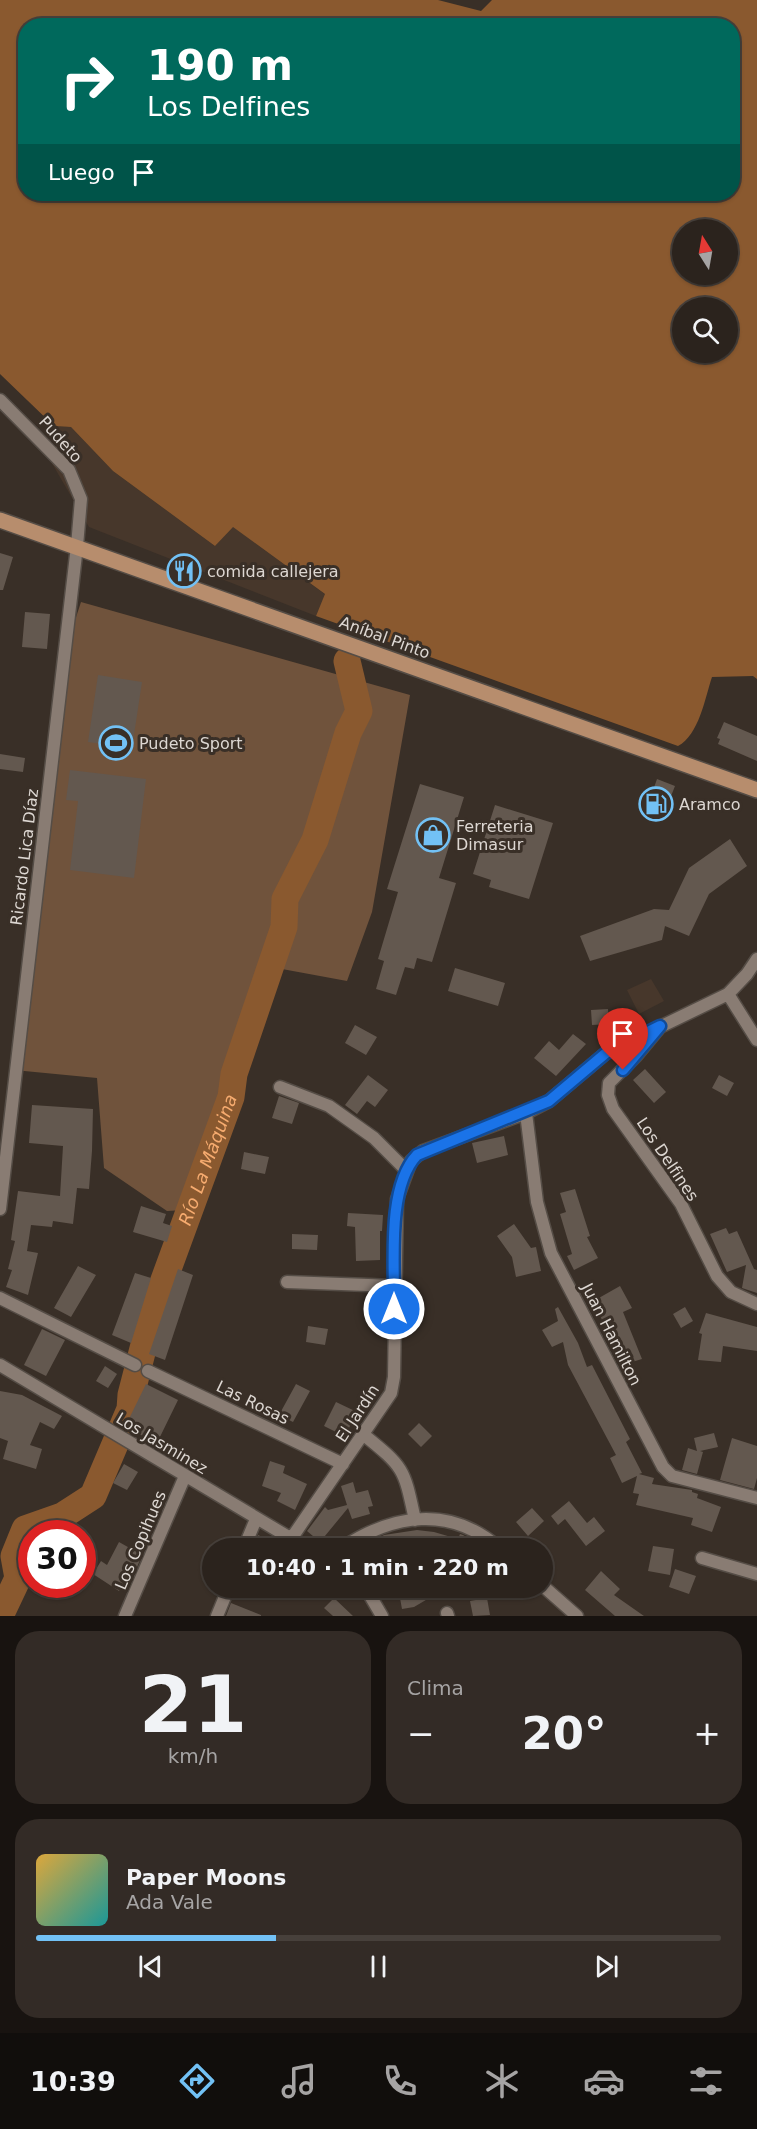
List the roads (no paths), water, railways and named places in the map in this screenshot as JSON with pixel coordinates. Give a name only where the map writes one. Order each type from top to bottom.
[{"type":"main road","name":"Aníbal Pinto","points":[[0,520],[757,790]]},
{"type":"street","name":"Pudeto","points":[[0,400],[69,470],[81,499],[77,546]]},
{"type":"street","name":"Ricardo Lica Díaz","points":[[0,1209],[77,546]]},
{"type":"street","name":"El Jardín","points":[[292,1538],[391,1393],[394,1377],[397,1198],[411,1161],[423,1151],[526,1113],[549,1101],[606,1053],[728,994],[747,974],[757,959]]},
{"type":"street","points":[[728,994],[757,1040]]},
{"type":"street","name":"Los Delfines","points":[[660,1026],[636,1056],[609,1083],[610,1102],[681,1204],[717,1276],[730,1292],[757,1304]]},
{"type":"street","points":[[280,1087],[329,1106],[374,1138],[407,1171]]},
{"type":"street","name":"Juan Hamilton","points":[[526,1113],[537,1202],[551,1253],[663,1467],[672,1476],[757,1498]]},
{"type":"street","points":[[287,1282],[395,1286]]},
{"type":"street","points":[[0,1298],[135,1365]]},
{"type":"street","name":"Los Jasminez","points":[[0,1365],[289,1538]]},
{"type":"street","name":"Las Rosas","points":[[148,1371],[343,1464]]},
{"type":"street","points":[[364,1435],[395,1460],[404,1473],[415,1520]]},
{"type":"street","name":"Los Copihues","points":[[125,1616],[185,1476]]},
{"type":"street","points":[[248,1538],[256,1519]]},
{"type":"street","points":[[358,1538],[370,1531],[415,1520],[459,1523],[482,1533],[488,1538]]},
{"type":"street","points":[[702,1558],[757,1574]]},
{"type":"street","points":[[553,1595],[577,1616]]},
{"type":"street","points":[[217,1616],[224,1598]]},
{"type":"street","points":[[371,1598],[382,1616]]},
{"type":"waterway","name":"Río La Máquina","points":[[0,1616],[18,1578],[14,1556],[25,1529],[62,1516],[93,1496],[130,1409],[131,1395],[153,1310],[231,1097],[234,1074],[284,927],[285,899],[315,840],[348,733],[359,711],[347,661]]},
{"type":"place","name":"comida callejera","points":[[184,571]]},
{"type":"place","name":"Pudeto Sport","points":[[116,743]]},
{"type":"place","name":"Aramco","points":[[656,804]]},
{"type":"place","name":"Ferreteria Dimasur","points":[[433,835]]}]
